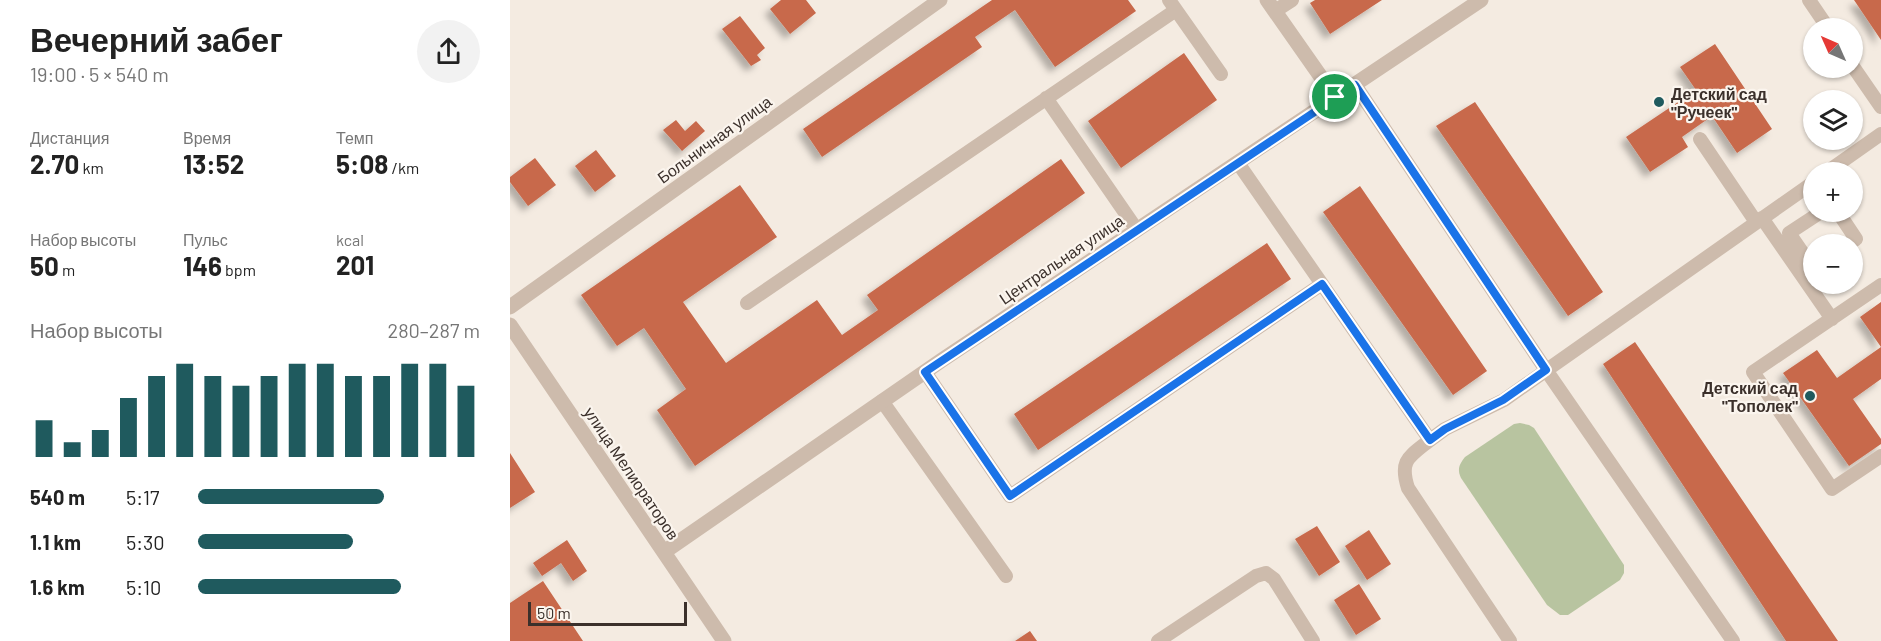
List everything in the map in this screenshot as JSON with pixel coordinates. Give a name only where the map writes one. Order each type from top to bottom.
[{"type":"street","name":"Больничная улица","points":[[510,307],[939,0]]},
{"type":"street","name":"Центральная улица","points":[[664,552],[882,401],[1481,0]]},
{"type":"street","points":[[1271,6],[1335,97]]},
{"type":"street","name":"улица Мелиораторов","points":[[510,325],[724,641]]},
{"type":"lane","points":[[1271,6],[1292,0]]},
{"type":"lane","points":[[1809,0],[1821,18]]},
{"type":"lane","points":[[747,303],[1046,98],[1172,5],[1221,74]]},
{"type":"lane","points":[[1861,78],[1881,107]]},
{"type":"lane","points":[[1355,85],[1546,370],[1733,641]]},
{"type":"lane","points":[[1046,98],[1137,230]]},
{"type":"lane","points":[[1841,162],[1881,134]]},
{"type":"lane","points":[[1700,139],[1759,220],[1803,264]]},
{"type":"lane","points":[[1238,163],[1430,440]]},
{"type":"lane","points":[[1510,641],[1408,488],[1403,473],[1408,458],[1445,429],[1503,400],[1803,190]]},
{"type":"lane","points":[[1803,258],[1790,233],[1806,222]]},
{"type":"lane","points":[[925,372],[1010,496],[1322,284]]},
{"type":"lane","points":[[1881,285],[1753,372],[1832,489],[1881,456]]},
{"type":"lane","points":[[1820,294],[1832,319]]},
{"type":"lane","points":[[882,401],[1006,576]]},
{"type":"lane","points":[[1158,641],[1256,576],[1266,573],[1274,579],[1313,641]]},
{"type":"green space","points":[[1520,423],[1534,428],[1624,565],[1624,573],[1620,580],[1568,615],[1560,615],[1547,605],[1459,472],[1461,462],[1465,457],[1514,424]]},
{"type":"building","points":[[781,0],[806,0],[816,13],[790,34],[770,9]]},
{"type":"building","points":[[992,0],[1128,0],[1136,11],[1055,67],[1015,10],[975,37],[982,47],[822,157],[803,129]]},
{"type":"building","points":[[1315,0],[1382,0],[1330,34],[1310,3]]},
{"type":"building","points":[[1854,0],[1881,0],[1881,40]]},
{"type":"building","points":[[740,16],[765,48],[757,55],[761,60],[751,66],[722,29]]},
{"type":"building","points":[[1715,44],[1772,129],[1737,153],[1712,116],[1682,137],[1688,147],[1650,172],[1626,137],[1696,90],[1680,67]]},
{"type":"building","points":[[1184,53],[1217,100],[1121,168],[1088,121]]},
{"type":"building","points":[[1475,102],[1603,292],[1568,316],[1436,126]]},
{"type":"building","points":[[676,120],[685,131],[696,121],[705,131],[682,151],[663,130]]},
{"type":"building","points":[[596,150],[616,176],[595,192],[575,166]]},
{"type":"building","points":[[535,158],[556,185],[528,206],[510,182],[510,177]]},
{"type":"building","points":[[1061,159],[1085,193],[695,466],[657,410],[686,389],[644,328],[617,346],[581,295],[740,185],[777,237],[683,302],[726,363],[817,300],[842,335],[878,310],[867,295]]},
{"type":"building","points":[[1360,186],[1487,371],[1453,395],[1323,212]]},
{"type":"building","points":[[1267,243],[1291,279],[1038,450],[1014,414]]},
{"type":"building","points":[[1881,302],[1881,347],[1860,317]]},
{"type":"building","points":[[1635,342],[1838,641],[1786,641],[1603,364]]},
{"type":"building","points":[[1881,347],[1881,379],[1853,399],[1881,439],[1881,444],[1849,466],[1783,373],[1817,350],[1837,378]]},
{"type":"building","points":[[510,453],[535,492],[510,508]]},
{"type":"building","points":[[1317,526],[1340,562],[1319,576],[1295,539]]},
{"type":"building","points":[[1369,530],[1391,564],[1367,580],[1345,546]]},
{"type":"building","points":[[567,540],[587,571],[573,581],[561,563],[542,576],[533,563]]},
{"type":"building","points":[[543,581],[583,641],[510,641],[510,603]]},
{"type":"building","points":[[1359,584],[1381,619],[1356,635],[1334,600]]},
{"type":"building","points":[[1030,631],[1037,641],[1015,641]]},
{"type":"place","name":"Детский сад \"Ручеек\"","points":[[1659,102]]},
{"type":"place","name":"Детский сад \"Тополек\"","points":[[1810,396]]},
{"type":"route","points":[[1355,85],[1546,370],[1503,400],[1445,429],[1430,440],[1322,284],[1010,496],[925,372],[1335,97],[1355,85]]}]
